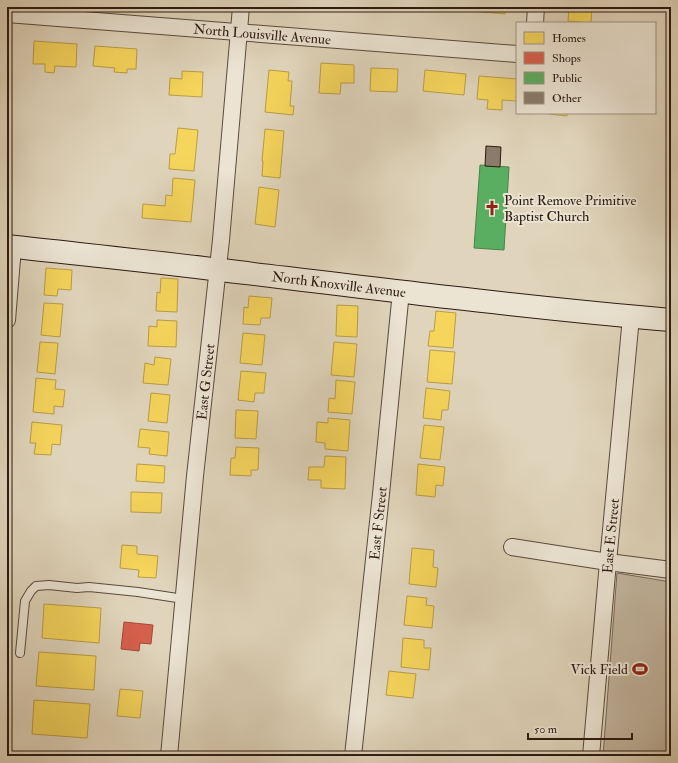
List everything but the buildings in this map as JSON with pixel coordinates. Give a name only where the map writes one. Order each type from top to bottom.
[{"type":"street","name":"East G Street","points":[[169,756],[195,476],[218,270],[241,7]]},
{"type":"street","points":[[535,22],[536,7]]},
{"type":"street","name":"North Louisville Avenue","points":[[7,14],[516,54]]},
{"type":"street","points":[[7,320],[10,247]]},
{"type":"street","name":"North Knoxville Avenue","points":[[10,247],[631,317],[671,320]]},
{"type":"street","name":"East F Street","points":[[353,756],[401,291]]},
{"type":"street","name":"East E Street","points":[[591,756],[631,317]]},
{"type":"street","points":[[512,547],[671,570]]},
{"type":"lane","points":[[20,653],[25,601],[36,586],[49,585],[77,588],[90,587],[184,599]]},
{"type":"shaded area","name":"Vick Field","points":[[617,573],[671,582],[671,756],[603,756]]},
{"type":"place","name":"Point Remove Primitive Baptist Church","points":[[492,208]]},
{"type":"place","name":"Vick Field","points":[[640,669]]}]
